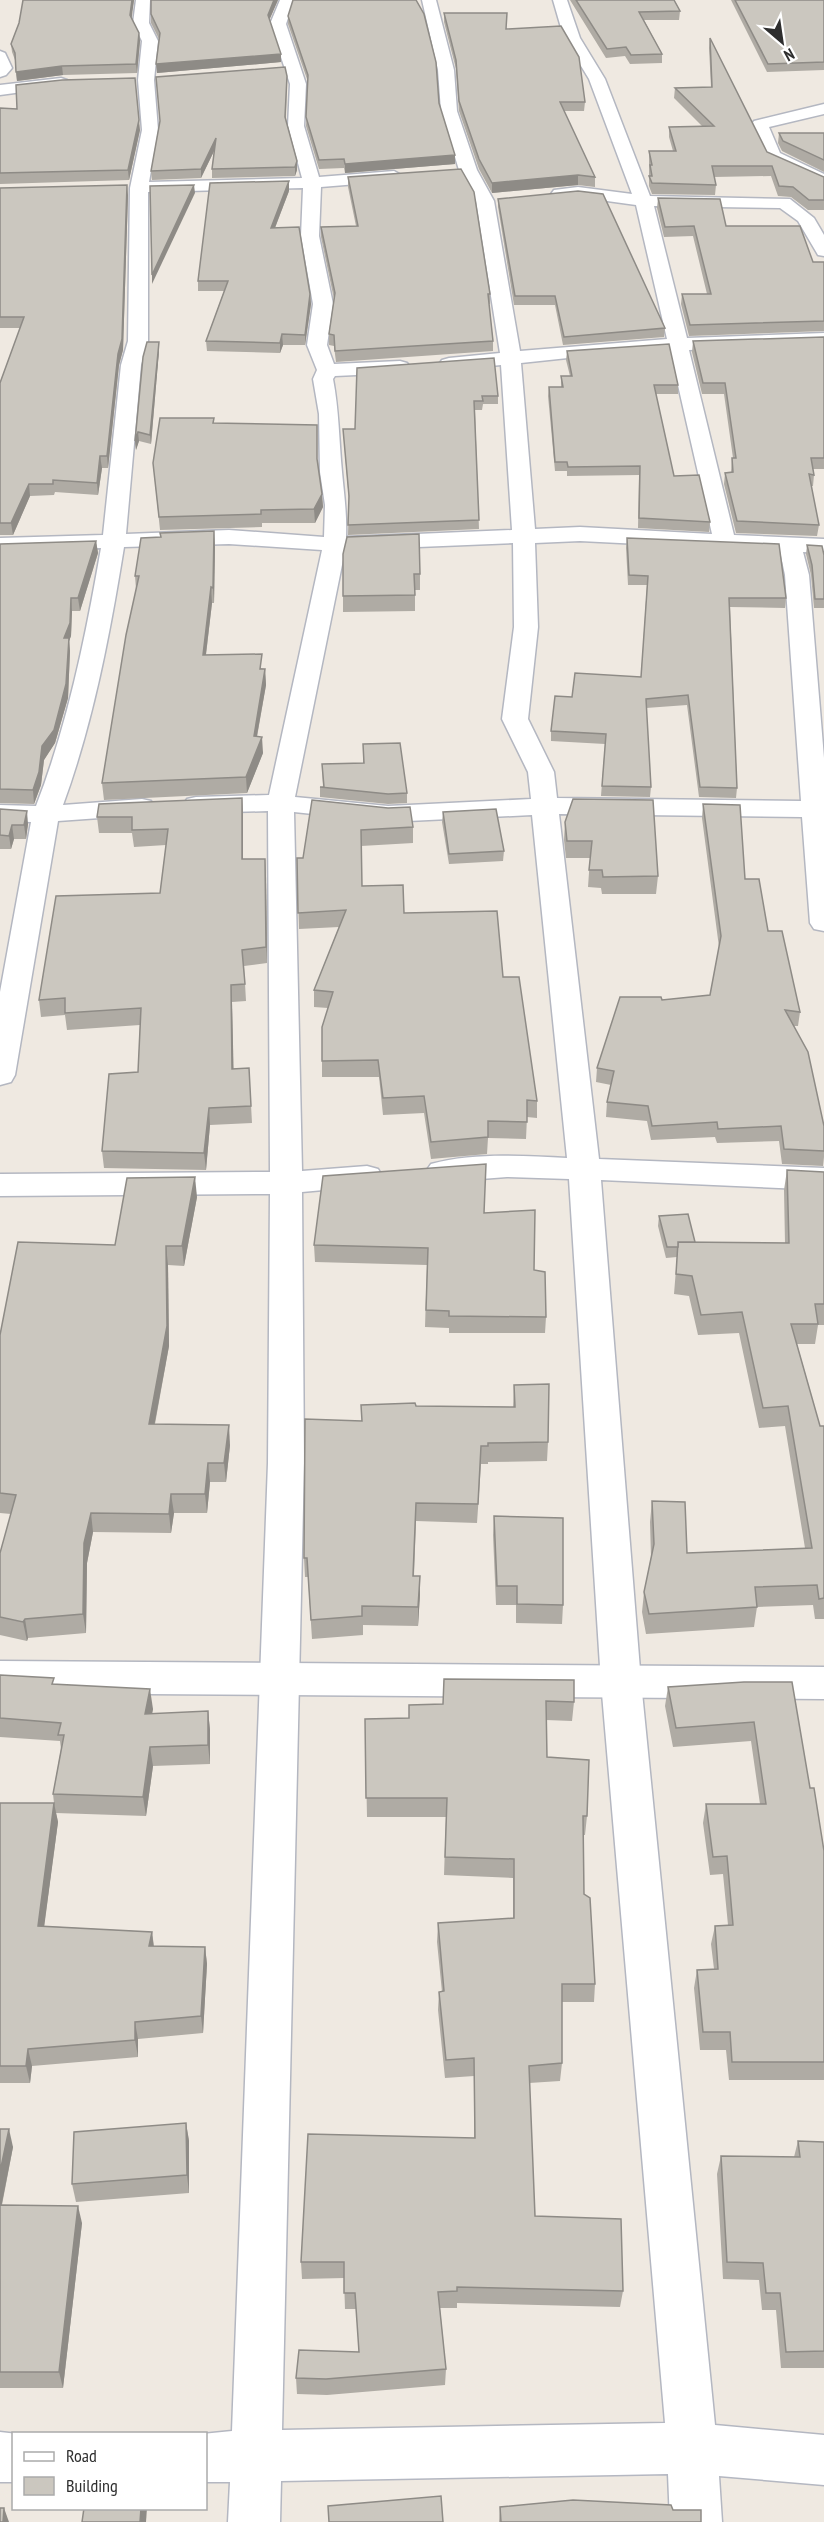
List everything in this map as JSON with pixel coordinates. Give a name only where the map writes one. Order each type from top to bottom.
[{"type":"street","points":[[0,1075],[46,814],[65,764],[89,670],[114,542],[131,365],[138,342],[139,188],[150,130],[146,80],[150,41],[141,23],[143,0]]},
{"type":"street","points":[[254,2522],[258,2457],[281,1679],[288,1356],[281,803],[335,544],[336,505],[331,471],[329,414],[323,379],[327,370],[317,345],[323,304],[310,236],[312,183],[296,126],[298,84],[287,69],[278,24],[287,0]]},
{"type":"street","points":[[429,0],[446,70],[449,111],[468,170],[485,201],[511,359],[524,536],[526,627],[515,719],[541,772],[584,1168],[621,1682],[692,2448],[696,2522]]},
{"type":"street","points":[[560,0],[572,38],[597,79],[643,201],[725,543]]},
{"type":"street","points":[[0,56],[4,68],[0,72]]},
{"type":"street","points":[[0,90],[75,82]]},
{"type":"street","points":[[824,109],[760,124],[773,156],[824,182]]},
{"type":"street","points":[[446,171],[468,170]]},
{"type":"street","points":[[116,188],[312,183],[412,174]]},
{"type":"street","points":[[784,203],[790,191],[824,182]]},
{"type":"street","points":[[543,195],[578,192],[643,201],[784,203],[805,218],[824,251]]},
{"type":"street","points":[[485,201],[508,199]]},
{"type":"street","points":[[327,370],[511,359],[624,346],[824,339]]},
{"type":"street","points":[[0,545],[229,537],[335,544],[524,536],[626,535],[725,543],[824,546]]},
{"type":"street","points":[[790,544],[797,575],[819,809],[824,923]]},
{"type":"street","points":[[0,813],[46,814],[169,806],[281,803],[388,814],[544,806],[819,809]]},
{"type":"street","points":[[3,1194],[285,1183],[507,1166],[824,1179]]},
{"type":"street","points":[[0,1677],[824,1683]]},
{"type":"street","points":[[207,2457],[692,2448],[824,2460]]},
{"type":"building","points":[[23,0],[132,0],[130,15],[139,33],[136,64],[62,66],[16,72],[15,53],[11,44],[19,23]]},
{"type":"building","points":[[151,0],[274,0],[268,15],[281,54],[156,64],[160,33],[151,14]]},
{"type":"building","points":[[293,0],[416,0],[424,14],[436,62],[439,103],[455,155],[345,164],[344,159],[319,160],[306,117],[308,75],[288,16]]},
{"type":"building","points":[[576,0],[674,0],[680,11],[639,12],[662,54],[631,55],[626,47],[607,49]]},
{"type":"building","points":[[735,0],[824,0],[824,62],[768,64]]},
{"type":"building","points":[[444,13],[507,13],[506,29],[561,26],[579,57],[585,102],[560,102],[595,177],[578,175],[492,183],[479,159],[459,101],[456,60]]},
{"type":"building","points":[[710,38],[767,152],[824,177],[824,200],[809,200],[793,187],[779,186],[772,166],[712,166],[716,185],[652,183],[649,176],[652,176],[650,165],[652,165],[649,151],[676,151],[669,127],[714,126],[675,88],[712,87]]},
{"type":"building","points":[[285,67],[287,76],[285,117],[297,161],[295,167],[212,169],[216,138],[201,169],[151,171],[160,121],[156,77]]},
{"type":"building","points":[[135,78],[139,120],[128,170],[0,173],[0,108],[17,109],[16,85],[62,80]]},
{"type":"building","points":[[779,133],[824,133],[824,160],[783,141]]},
{"type":"building","points":[[461,169],[474,192],[490,294],[488,294],[493,341],[335,351],[334,335],[329,334],[335,293],[321,227],[358,226],[348,177]]},
{"type":"building","points":[[289,181],[271,228],[299,227],[310,294],[305,335],[282,334],[280,343],[206,341],[228,281],[198,281],[210,183]]},
{"type":"building","points":[[127,185],[122,339],[118,354],[107,456],[100,456],[97,483],[53,480],[53,484],[29,484],[11,523],[0,523],[0,383],[24,317],[0,317],[0,188]]},
{"type":"building","points":[[194,185],[152,275],[150,186]]},
{"type":"building","points":[[578,191],[603,194],[665,328],[564,337],[555,296],[515,296],[498,199]]},
{"type":"building","points":[[658,198],[720,199],[726,226],[800,226],[813,262],[824,262],[824,321],[690,325],[682,294],[711,294],[694,226],[665,227]]},
{"type":"building","points":[[824,337],[824,458],[811,458],[814,475],[809,474],[819,525],[737,521],[725,473],[733,472],[732,458],[736,458],[725,383],[703,383],[693,341]]},
{"type":"building","points":[[147,342],[159,342],[150,435],[138,432],[135,441],[143,357]]},
{"type":"building","points":[[669,344],[678,385],[654,385],[674,476],[699,475],[710,522],[639,518],[640,466],[568,467],[567,462],[555,462],[549,387],[563,387],[561,376],[572,376],[567,351]]},
{"type":"building","points":[[494,358],[498,396],[482,396],[483,401],[474,401],[479,520],[348,525],[349,496],[343,429],[355,429],[357,368]]},
{"type":"building","points":[[160,418],[214,418],[213,423],[317,425],[317,459],[322,494],[314,509],[261,510],[261,514],[159,517],[153,463]]},
{"type":"building","points":[[214,531],[213,588],[211,587],[203,655],[262,654],[260,669],[265,669],[254,736],[262,737],[246,777],[102,783],[126,635],[139,576],[135,576],[141,538],[161,537],[160,533]]},
{"type":"building","points":[[419,534],[420,574],[414,574],[415,595],[343,596],[343,554],[347,537]]},
{"type":"building","points":[[627,538],[779,544],[786,598],[729,598],[737,788],[700,787],[688,695],[646,699],[651,787],[602,786],[606,734],[551,731],[555,696],[572,697],[575,673],[641,677],[648,576],[629,575]]},
{"type":"building","points":[[96,541],[78,598],[71,598],[70,623],[64,638],[69,638],[66,684],[54,730],[42,746],[39,772],[33,790],[0,789],[0,544]]},
{"type":"building","points":[[807,545],[822,546],[824,599],[815,599],[812,565]]},
{"type":"building","points":[[400,743],[407,793],[388,794],[320,787],[324,787],[322,764],[364,763],[363,744]]},
{"type":"building","points":[[242,798],[242,859],[265,859],[266,947],[242,950],[245,984],[231,985],[232,1069],[249,1068],[251,1106],[209,1108],[204,1153],[102,1151],[109,1074],[138,1072],[141,1008],[65,1013],[65,998],[39,1000],[56,896],[160,893],[168,829],[132,830],[132,817],[97,817],[99,804]]},
{"type":"building","points":[[573,799],[653,800],[658,876],[603,877],[602,870],[589,870],[592,841],[567,841],[565,822]]},
{"type":"building","points":[[312,800],[388,808],[410,807],[413,827],[361,830],[362,886],[403,885],[404,913],[497,911],[503,977],[519,977],[537,1101],[527,1100],[527,1122],[488,1121],[488,1137],[431,1142],[424,1096],[383,1098],[378,1060],[322,1061],[322,1027],[333,992],[314,990],[346,910],[298,913],[297,858],[303,858]]},
{"type":"building","points":[[703,804],[740,805],[745,879],[759,879],[768,931],[782,931],[800,1012],[785,1010],[808,1052],[824,1126],[824,1151],[784,1149],[781,1126],[718,1129],[717,1122],[652,1126],[648,1106],[607,1102],[614,1071],[597,1068],[620,997],[661,997],[662,1000],[710,995],[721,936]]},
{"type":"building","points":[[0,809],[27,811],[24,825],[12,825],[9,836],[0,835]]},
{"type":"building","points":[[496,809],[504,851],[449,854],[443,812]]},
{"type":"building","points":[[486,1164],[484,1213],[535,1210],[534,1270],[545,1272],[546,1317],[449,1316],[449,1311],[426,1310],[428,1248],[314,1245],[323,1176]]},
{"type":"building","points":[[787,1170],[824,1172],[824,1304],[815,1304],[818,1324],[791,1324],[820,1426],[824,1426],[824,1598],[819,1599],[817,1585],[755,1587],[757,1607],[649,1614],[644,1592],[654,1544],[652,1501],[685,1502],[687,1553],[812,1548],[788,1406],[763,1408],[742,1312],[701,1315],[692,1276],[676,1274],[678,1242],[789,1243]]},
{"type":"building","points":[[195,1177],[182,1246],[166,1246],[167,1326],[149,1424],[229,1425],[224,1463],[208,1463],[205,1494],[171,1494],[169,1514],[91,1513],[84,1543],[83,1614],[25,1619],[23,1622],[0,1617],[0,1553],[16,1495],[0,1493],[0,1335],[18,1242],[115,1245],[127,1178]]},
{"type":"building","points":[[688,1214],[695,1242],[678,1242],[678,1247],[667,1247],[659,1216]]},
{"type":"building","points":[[549,1384],[548,1442],[488,1443],[488,1446],[481,1446],[478,1504],[416,1503],[413,1576],[420,1576],[418,1607],[362,1606],[362,1616],[311,1620],[307,1558],[304,1558],[305,1419],[362,1421],[361,1405],[415,1403],[416,1406],[515,1407],[514,1385]]},
{"type":"building","points":[[494,1516],[563,1518],[563,1605],[517,1604],[517,1586],[497,1586]]},
{"type":"building","points":[[0,1675],[54,1678],[52,1684],[150,1689],[145,1714],[208,1711],[208,1745],[150,1747],[143,1797],[53,1794],[64,1735],[58,1735],[61,1723],[0,1718]]},
{"type":"building","points":[[444,1679],[574,1680],[574,1702],[546,1701],[547,1757],[589,1760],[587,1816],[583,1816],[584,1894],[590,1898],[595,1984],[562,1984],[562,2063],[529,2066],[535,2216],[621,2219],[623,2291],[457,2287],[457,2291],[438,2292],[446,2369],[326,2379],[296,2378],[299,2350],[359,2352],[355,2293],[344,2293],[344,2262],[301,2262],[308,2134],[475,2138],[474,2058],[446,2060],[439,1992],[444,1991],[438,1923],[514,1918],[514,1859],[445,1857],[447,1798],[366,1798],[365,1719],[409,1718],[409,1705],[443,1704]]},
{"type":"building","points":[[744,1682],[792,1682],[810,1788],[814,1788],[824,1851],[824,2062],[732,2062],[730,2032],[703,2032],[697,1970],[718,1969],[715,1926],[733,1925],[727,1856],[713,1857],[706,1804],[766,1804],[754,1722],[676,1728],[668,1687]]},
{"type":"building","points":[[0,1803],[54,1803],[38,1926],[152,1932],[149,1946],[205,1947],[201,2016],[135,2022],[135,2040],[28,2049],[26,2066],[0,2066]]},
{"type":"building","points":[[186,2123],[187,2175],[72,2184],[74,2132]]},
{"type":"building","points":[[0,2129],[9,2129],[0,2172]]},
{"type":"building","points":[[798,2141],[824,2142],[824,2351],[786,2352],[780,2293],[766,2293],[763,2263],[727,2262],[721,2156],[800,2157]]},
{"type":"building","points":[[0,2205],[78,2206],[59,2372],[0,2372]]},
{"type":"building","points":[[441,2496],[443,2522],[329,2522],[328,2506]]},
{"type":"building","points":[[573,2500],[671,2505],[673,2510],[701,2510],[701,2522],[501,2522],[500,2507]]},
{"type":"building","points":[[0,2508],[4,2508],[3,2522],[0,2522]]},
{"type":"building","points":[[84,2510],[141,2510],[140,2522],[82,2522]]}]
